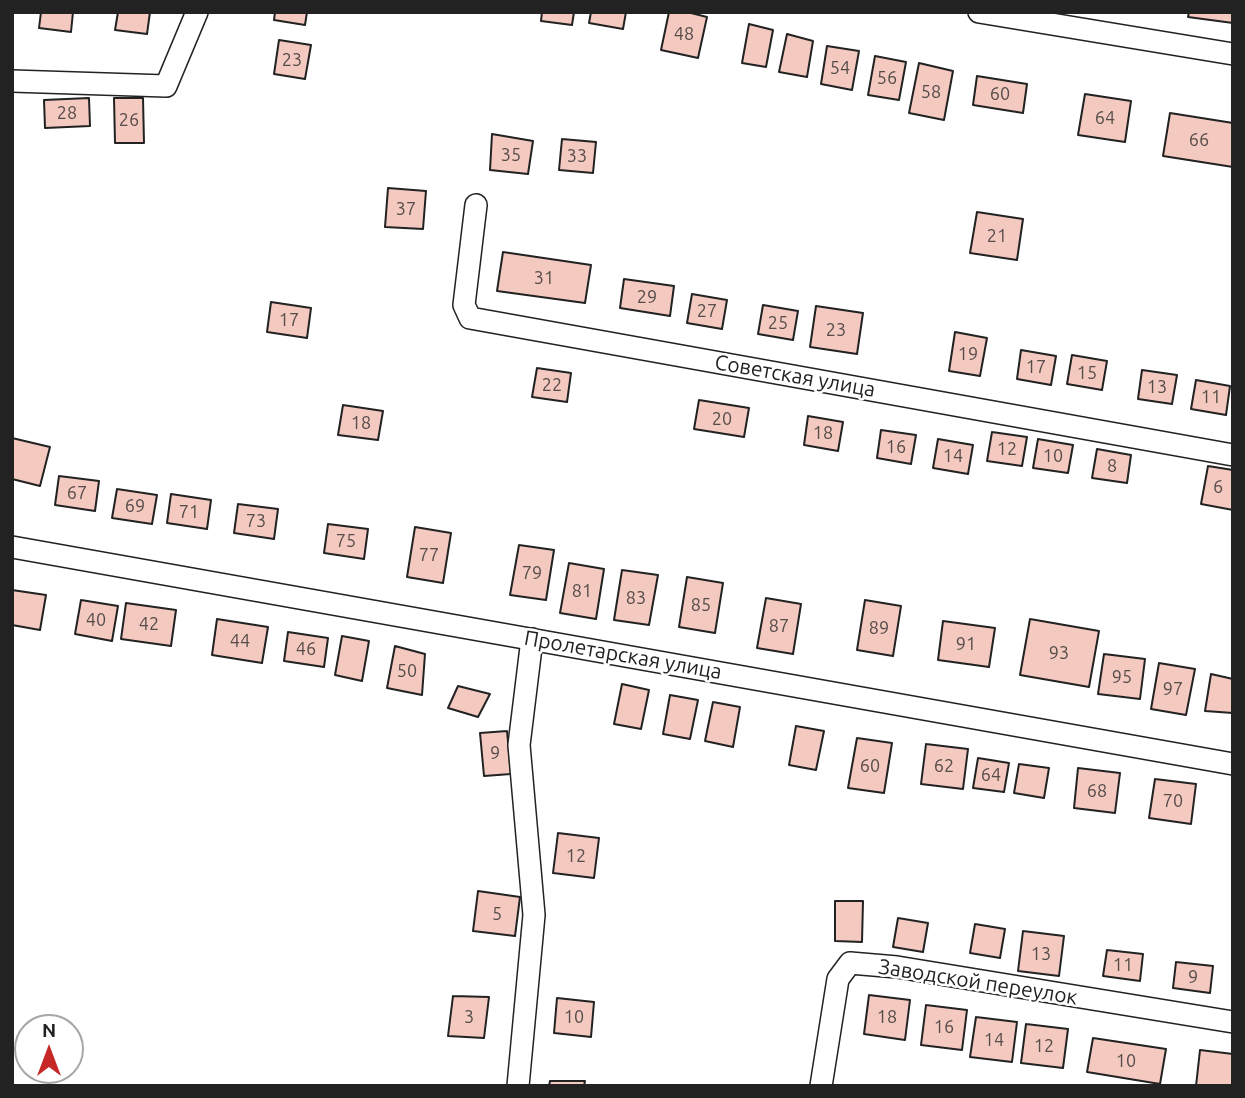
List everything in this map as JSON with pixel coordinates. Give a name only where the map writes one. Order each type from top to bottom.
[{"type":"street","points":[[12,81],[166,86],[197,12]]},
{"type":"street","points":[[979,12],[1233,54]]},
{"type":"street","name":"Советская улица","points":[[477,205],[464,306],[470,318],[1233,455]]},
{"type":"street","name":"Пролетарская улица","points":[[12,547],[1233,764]]},
{"type":"street","points":[[517,1086],[534,915],[519,745],[532,639]]},
{"type":"street","name":"Заводской переулок","points":[[821,1086],[838,979],[850,963],[897,967],[1233,1022]]},
{"type":"building","points":[[41,12],[73,12],[71,32],[39,28]]},
{"type":"building","points":[[118,12],[150,12],[147,34],[115,30]]},
{"type":"building","points":[[275,12],[307,12],[305,25],[274,20]]},
{"type":"building","points":[[542,12],[574,12],[572,25],[541,21]]},
{"type":"building","points":[[591,12],[626,12],[623,29],[589,23]]},
{"type":"building","points":[[669,12],[687,12],[707,17],[698,58],[661,50]]},
{"type":"building","points":[[1189,12],[1233,12],[1233,23],[1188,17]]},
{"type":"building","points":[[749,24],[773,30],[766,67],[742,63]]},
{"type":"building","points":[[787,34],[813,41],[807,77],[779,72]]},
{"type":"building","points":[[279,40],[311,45],[305,79],[274,74]]},
{"type":"building","points":[[827,46],[859,51],[852,90],[821,84]]},
{"type":"building","points":[[875,56],[906,62],[899,100],[868,95]]},
{"type":"building","points":[[919,63],[953,71],[944,120],[909,113]]},
{"type":"building","points":[[977,76],[1027,84],[1023,113],[973,105]]},
{"type":"building","points":[[1085,94],[1131,101],[1125,142],[1078,135]]},
{"type":"building","points":[[89,98],[90,126],[45,128],[44,100]]},
{"type":"building","points":[[114,98],[143,98],[144,143],[115,143]]},
{"type":"building","points":[[1170,113],[1233,123],[1233,167],[1163,156]]},
{"type":"building","points":[[492,134],[533,141],[528,174],[490,170]]},
{"type":"building","points":[[562,139],[596,142],[593,173],[559,170]]},
{"type":"building","points":[[388,188],[426,191],[423,229],[385,227]]},
{"type":"building","points":[[977,212],[1023,219],[1017,260],[970,253]]},
{"type":"building","points":[[503,252],[591,265],[585,303],[497,291]]},
{"type":"building","points":[[624,279],[674,286],[670,316],[620,308]]},
{"type":"building","points":[[692,294],[727,300],[722,329],[687,323]]},
{"type":"building","points":[[271,302],[311,308],[307,338],[267,332]]},
{"type":"building","points":[[763,305],[798,311],[793,340],[758,334]]},
{"type":"building","points":[[816,306],[863,313],[857,354],[810,347]]},
{"type":"building","points":[[955,332],[987,338],[980,376],[949,371]]},
{"type":"building","points":[[1021,350],[1056,356],[1051,385],[1017,379]]},
{"type":"building","points":[[1072,355],[1107,361],[1102,390],[1067,384]]},
{"type":"building","points":[[537,368],[571,373],[567,402],[532,397]]},
{"type":"building","points":[[1142,370],[1177,375],[1172,404],[1138,399]]},
{"type":"building","points":[[1196,380],[1230,386],[1226,415],[1191,409]]},
{"type":"building","points":[[699,400],[749,408],[744,437],[694,429]]},
{"type":"building","points":[[343,405],[383,411],[378,440],[338,435]]},
{"type":"building","points":[[808,416],[843,422],[838,451],[804,445]]},
{"type":"building","points":[[881,430],[916,435],[911,464],[877,458]]},
{"type":"building","points":[[992,432],[1027,437],[1022,466],[987,461]]},
{"type":"building","points":[[12,438],[50,447],[40,486],[12,479]]},
{"type":"building","points":[[938,439],[973,445],[968,474],[933,468]]},
{"type":"building","points":[[1038,439],[1073,445],[1068,473],[1033,468]]},
{"type":"building","points":[[1097,449],[1131,455],[1127,483],[1092,478]]},
{"type":"building","points":[[1208,466],[1233,470],[1233,510],[1201,504]]},
{"type":"building","points":[[59,476],[99,481],[95,511],[55,505]]},
{"type":"building","points":[[117,489],[157,495],[152,524],[112,518]]},
{"type":"building","points":[[171,494],[211,500],[207,529],[167,523]]},
{"type":"building","points":[[238,504],[278,509],[274,539],[234,533]]},
{"type":"building","points":[[328,524],[368,529],[364,559],[324,553]]},
{"type":"building","points":[[415,527],[451,533],[443,583],[407,577]]},
{"type":"building","points":[[519,545],[554,550],[546,600],[510,595]]},
{"type":"building","points":[[569,563],[604,569],[596,619],[560,613]]},
{"type":"building","points":[[622,570],[658,575],[649,625],[614,620]]},
{"type":"building","points":[[687,577],[723,583],[715,633],[679,627]]},
{"type":"building","points":[[12,590],[46,595],[40,630],[12,625]]},
{"type":"building","points":[[766,598],[801,604],[793,654],[757,648]]},
{"type":"building","points":[[81,600],[118,606],[112,641],[75,634]]},
{"type":"building","points":[[865,600],[901,606],[893,656],[857,650]]},
{"type":"building","points":[[126,603],[176,610],[171,646],[121,639]]},
{"type":"building","points":[[217,619],[268,627],[262,663],[212,655]]},
{"type":"building","points":[[1030,619],[1099,631],[1089,687],[1020,675]]},
{"type":"building","points":[[943,621],[995,628],[989,667],[938,660]]},
{"type":"building","points":[[288,632],[328,638],[324,667],[284,661]]},
{"type":"building","points":[[342,636],[369,641],[362,681],[335,675]]},
{"type":"building","points":[[395,646],[425,654],[422,695],[387,688]]},
{"type":"building","points":[[1104,654],[1145,659],[1140,699],[1098,694]]},
{"type":"building","points":[[1159,663],[1195,669],[1186,715],[1151,709]]},
{"type":"building","points":[[1211,674],[1233,679],[1233,713],[1205,711]]},
{"type":"building","points":[[622,684],[649,690],[641,729],[614,724]]},
{"type":"building","points":[[458,686],[490,694],[478,717],[448,708]]},
{"type":"building","points":[[670,695],[698,700],[690,739],[663,734]]},
{"type":"building","points":[[713,702],[740,707],[733,747],[705,741]]},
{"type":"building","points":[[796,726],[824,731],[816,770],[789,765]]},
{"type":"building","points":[[507,731],[511,774],[484,776],[480,733]]},
{"type":"building","points":[[857,738],[892,743],[884,793],[848,788]]},
{"type":"building","points":[[926,744],[968,749],[963,789],[921,784]]},
{"type":"building","points":[[978,758],[1009,763],[1004,792],[973,788]]},
{"type":"building","points":[[1019,764],[1049,768],[1044,798],[1014,793]]},
{"type":"building","points":[[1078,768],[1120,773],[1115,813],[1074,808]]},
{"type":"building","points":[[1155,779],[1196,784],[1191,824],[1149,818]]},
{"type":"building","points":[[558,833],[599,838],[594,878],[553,873]]},
{"type":"building","points":[[478,891],[520,897],[515,936],[473,931]]},
{"type":"building","points":[[835,901],[863,901],[862,942],[835,941]]},
{"type":"building","points":[[898,918],[928,923],[923,952],[893,947]]},
{"type":"building","points":[[975,924],[1005,929],[1000,958],[970,953]]},
{"type":"building","points":[[1023,931],[1064,936],[1059,976],[1018,971]]},
{"type":"building","points":[[1107,950],[1143,954],[1140,981],[1103,976]]},
{"type":"building","points":[[1176,962],[1213,966],[1210,993],[1173,988]]},
{"type":"building","points":[[869,995],[910,1000],[905,1040],[864,1034]]},
{"type":"building","points":[[453,996],[489,997],[484,1038],[448,1036]]},
{"type":"building","points":[[557,998],[594,1002],[591,1037],[554,1033]]},
{"type":"building","points":[[926,1005],[967,1010],[962,1050],[921,1045]]},
{"type":"building","points":[[976,1017],[1017,1022],[1012,1062],[970,1057]]},
{"type":"building","points":[[1026,1024],[1068,1029],[1063,1068],[1021,1063]]},
{"type":"building","points":[[1093,1038],[1166,1049],[1160,1084],[1087,1072]]},
{"type":"building","points":[[1200,1050],[1233,1054],[1233,1086],[1196,1086]]},
{"type":"building","points":[[550,1081],[585,1081],[584,1086],[549,1086]]}]
